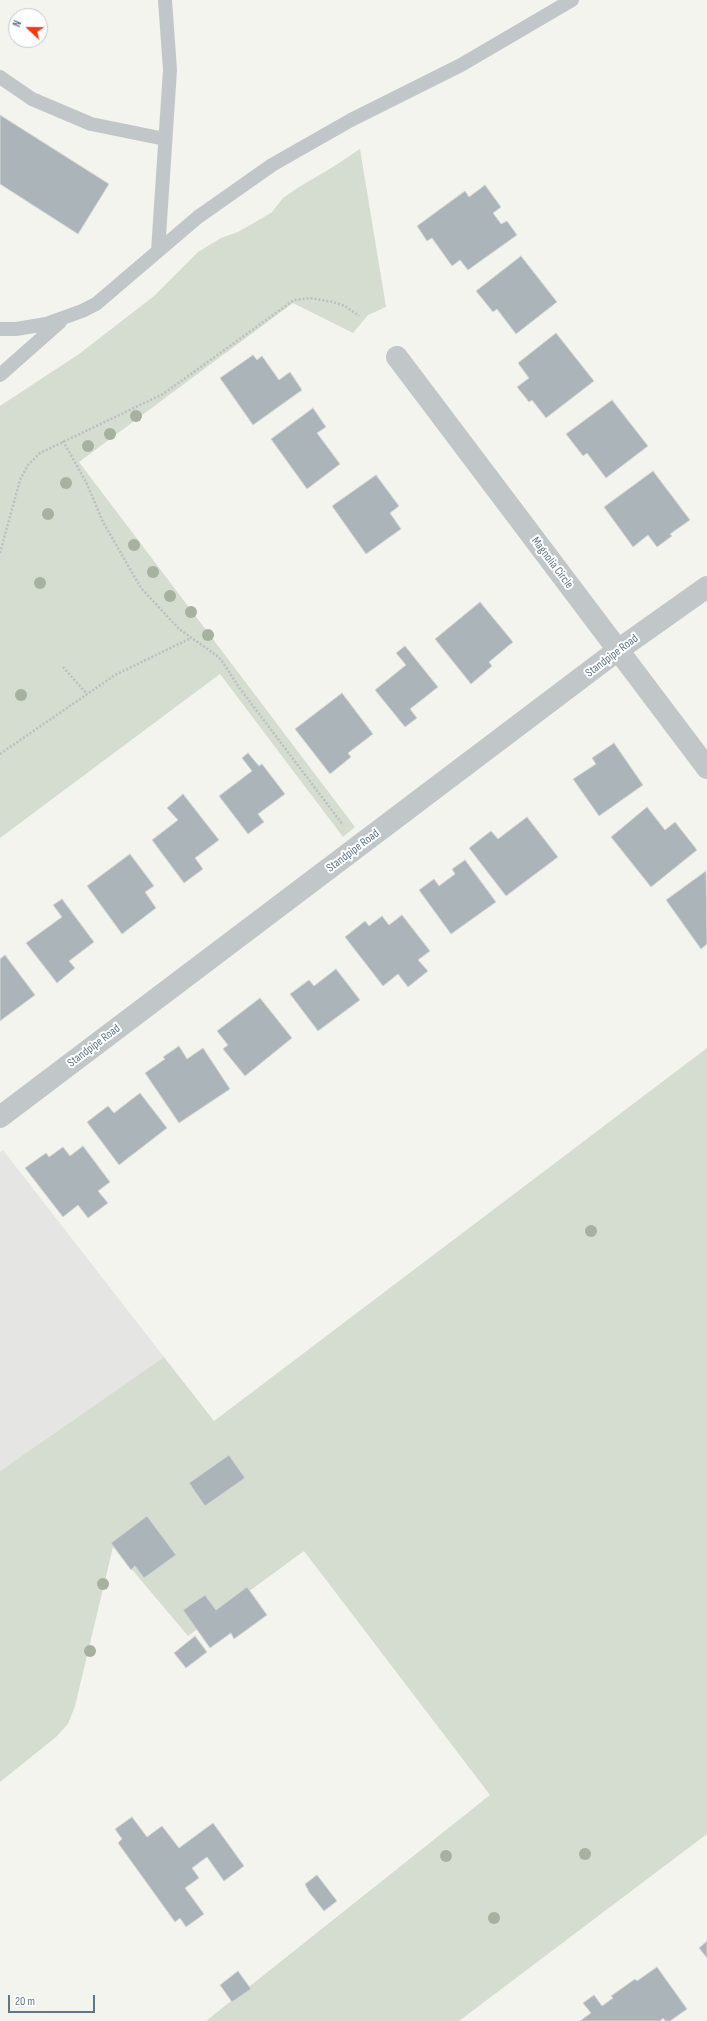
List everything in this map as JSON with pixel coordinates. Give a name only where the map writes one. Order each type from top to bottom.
[{"type":"street","name":"Magnolia Circle","points":[[398,357],[707,768]]},
{"type":"street","name":"Standpipe Road","points":[[0,1117],[618,650],[707,587]]},
{"type":"lane","points":[[158,251],[170,70],[165,0]]},
{"type":"lane","points":[[0,329],[16,329],[46,324],[96,304],[198,217],[272,165],[351,120],[461,65],[572,0]]},
{"type":"lane","points":[[0,77],[32,99],[91,124],[165,139]]},
{"type":"lane","points":[[0,376],[64,318]]},
{"type":"path","points":[[0,553],[20,480],[28,465],[40,453],[63,441],[106,423],[163,394],[294,300],[310,298],[333,302],[345,306],[359,316]]},
{"type":"path","points":[[63,441],[87,484],[103,522],[141,588],[161,611],[191,638],[209,649],[222,661],[238,686],[345,827]]},
{"type":"path","points":[[0,754],[86,694],[121,672],[191,638]]},
{"type":"path","points":[[63,667],[86,694]]},
{"type":"shaded area","points":[[360,149],[386,307],[368,315],[353,333],[293,303],[79,462],[355,827],[343,837],[220,674],[0,838],[0,406],[79,354],[154,296],[198,252],[221,238],[238,232],[272,212],[283,198]]},
{"type":"shaded area","points":[[707,1048],[707,1834],[459,2021],[206,2021],[490,1795],[304,1551],[188,1636],[113,1547],[75,1706],[68,1724],[56,1737],[0,1782],[0,1471],[164,1357],[214,1421]]},
{"type":"shaded area","points":[[3,1150],[164,1357],[0,1471],[0,1152]]},
{"type":"building","points":[[0,115],[109,184],[78,234],[0,184]]},
{"type":"building","points":[[485,185],[501,207],[493,213],[501,224],[507,221],[517,235],[468,270],[460,260],[452,266],[432,238],[427,241],[417,226],[465,191],[469,197]]},
{"type":"building","points":[[521,256],[557,302],[516,334],[497,309],[493,312],[476,291]]},
{"type":"building","points":[[556,333],[594,381],[546,418],[532,400],[529,402],[517,387],[529,378],[518,363]]},
{"type":"building","points":[[253,355],[257,360],[262,356],[279,380],[290,372],[302,390],[253,425],[220,378]]},
{"type":"building","points":[[612,400],[648,446],[606,478],[587,453],[583,456],[566,434]]},
{"type":"building","points":[[313,408],[326,427],[317,433],[340,464],[307,489],[271,439]]},
{"type":"building","points":[[653,471],[690,520],[670,534],[672,536],[657,547],[648,535],[633,547],[604,507]]},
{"type":"building","points":[[376,475],[399,506],[390,513],[401,529],[366,554],[332,506]]},
{"type":"building","points":[[480,602],[513,642],[489,662],[492,666],[471,684],[435,639]]},
{"type":"building","points":[[405,646],[438,687],[410,709],[417,718],[405,727],[375,690],[406,665],[396,653]]},
{"type":"building","points":[[342,693],[373,734],[348,753],[351,757],[330,774],[295,729]]},
{"type":"building","points":[[614,743],[643,785],[599,816],[573,779],[596,764],[592,758]]},
{"type":"building","points":[[248,753],[259,766],[262,764],[285,794],[258,814],[264,822],[248,834],[219,796],[252,771],[242,758]]},
{"type":"building","points":[[183,794],[219,840],[195,858],[203,869],[184,883],[152,840],[178,820],[167,808]]},
{"type":"building","points":[[647,807],[665,830],[675,822],[697,850],[651,887],[611,837]]},
{"type":"building","points":[[527,817],[558,857],[506,896],[469,848],[491,831],[498,839]]},
{"type":"building","points":[[130,854],[154,886],[145,892],[156,908],[122,934],[87,886]]},
{"type":"building","points":[[465,860],[496,902],[451,934],[419,890],[434,879],[439,886],[455,874],[452,869]]},
{"type":"building","points":[[706,871],[707,944],[701,949],[666,900]]},
{"type":"building","points":[[62,899],[94,942],[69,961],[75,968],[57,983],[26,943],[62,917],[53,905]]},
{"type":"building","points":[[402,915],[430,951],[418,960],[428,971],[408,987],[398,974],[383,986],[345,937],[365,921],[369,926],[382,916],[389,925]]},
{"type":"building","points":[[5,955],[35,995],[0,1021],[0,959]]},
{"type":"building","points":[[336,969],[360,1000],[318,1031],[290,994],[309,980],[314,986]]},
{"type":"building","points":[[260,998],[292,1038],[245,1076],[223,1049],[228,1045],[217,1031]]},
{"type":"building","points":[[179,1046],[187,1059],[203,1048],[230,1089],[179,1123],[145,1073],[165,1059],[163,1057]]},
{"type":"building","points":[[140,1093],[167,1128],[119,1165],[87,1122],[108,1106],[114,1113]]},
{"type":"building","points":[[83,1146],[110,1182],[98,1191],[108,1203],[88,1218],[78,1205],[63,1217],[25,1168],[46,1153],[49,1157],[63,1147],[70,1156]]},
{"type":"building","points":[[229,1455],[245,1478],[205,1506],[189,1483]]},
{"type":"building","points":[[147,1516],[176,1555],[144,1578],[135,1566],[131,1570],[111,1543]]},
{"type":"building","points":[[247,1587],[267,1615],[234,1639],[231,1633],[210,1648],[183,1610],[205,1595],[216,1610]]},
{"type":"building","points":[[195,1636],[207,1652],[186,1668],[174,1653]]},
{"type":"building","points":[[132,1817],[147,1837],[162,1826],[179,1848],[213,1823],[244,1866],[224,1881],[207,1857],[192,1868],[199,1878],[185,1888],[204,1914],[186,1927],[180,1918],[175,1922],[118,1843],[122,1839],[115,1829]]},
{"type":"building","points":[[317,1875],[337,1901],[324,1911],[309,1892],[305,1884]]},
{"type":"building","points":[[707,1941],[707,1958],[699,1948]]},
{"type":"building","points":[[657,1967],[687,2009],[670,2021],[665,2021],[663,2018],[660,2021],[580,2021],[591,2013],[583,2003],[594,1995],[602,2006],[613,1998],[611,1996],[635,1979],[637,1981]]},
{"type":"building","points":[[238,1971],[251,1989],[232,2002],[220,1985]]}]
